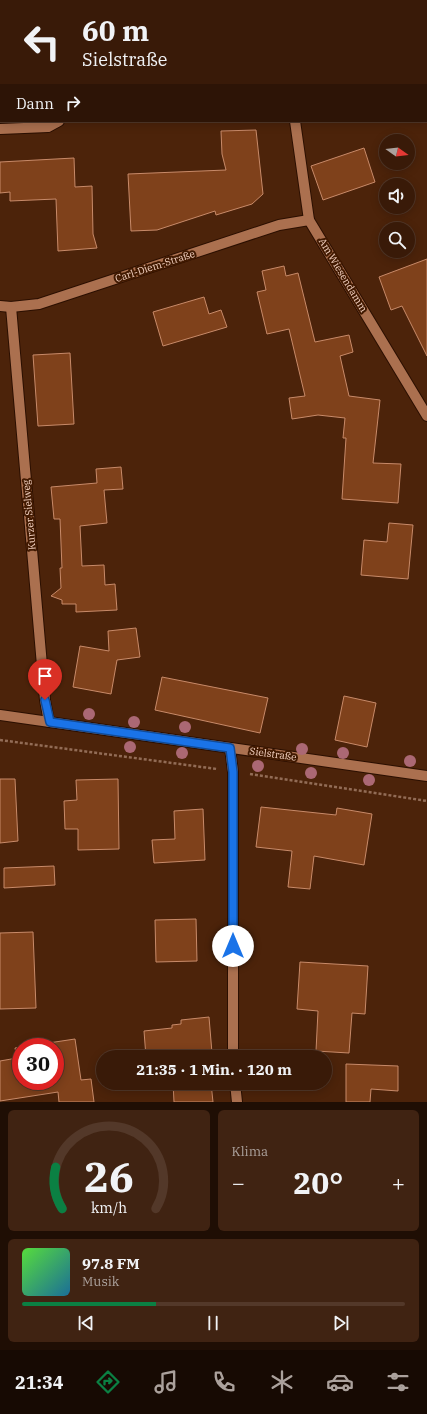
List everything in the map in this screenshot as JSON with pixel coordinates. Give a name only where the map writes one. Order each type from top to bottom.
[{"type":"street","points":[[0,129],[48,127],[57,122]]},
{"type":"street","name":"Am Wiesendamm","points":[[295,122],[309,220],[427,416]]},
{"type":"street","name":"Carl-Diem-Straße","points":[[0,306],[11,307],[40,304],[279,225],[309,220]]},
{"type":"street","name":"Kurzer Sielweg","points":[[11,307],[45,700],[50,722]]},
{"type":"street","name":"Sielstraße","points":[[0,715],[427,776]]},
{"type":"street","points":[[230,748],[233,772],[233,1050]]},
{"type":"street","points":[[236,1090],[237,1102]]},
{"type":"path","points":[[0,740],[233,772],[427,801]]},
{"type":"building","points":[[256,130],[263,194],[252,204],[216,215],[215,211],[157,230],[131,231],[128,174],[226,170],[222,154],[221,131]]},
{"type":"building","points":[[364,148],[375,182],[323,200],[311,166]]},
{"type":"building","points":[[74,158],[75,187],[92,186],[93,234],[97,248],[58,251],[56,199],[10,201],[10,192],[0,193],[0,162]]},
{"type":"building","points":[[427,259],[427,356],[402,306],[391,310],[379,277]]},
{"type":"building","points":[[284,266],[286,276],[298,273],[315,342],[349,335],[353,352],[340,356],[349,396],[380,400],[373,463],[401,464],[398,503],[342,499],[346,438],[343,438],[345,418],[318,415],[292,419],[289,398],[305,396],[289,329],[267,334],[257,292],[266,290],[262,271]]},
{"type":"building","points":[[204,297],[209,314],[221,310],[227,327],[163,346],[153,312]]},
{"type":"building","points":[[70,353],[74,424],[38,426],[33,355]]},
{"type":"building","points":[[121,467],[123,489],[104,490],[107,523],[80,526],[82,566],[104,565],[105,585],[115,584],[117,610],[76,612],[76,604],[62,604],[62,600],[51,596],[61,588],[60,568],[62,568],[60,519],[54,519],[51,487],[97,483],[96,469]]},
{"type":"building","points":[[389,523],[413,525],[408,579],[361,575],[364,540],[387,542]]},
{"type":"building","points":[[136,628],[140,657],[117,660],[111,694],[73,687],[80,646],[109,651],[108,631]]},
{"type":"building","points":[[162,677],[268,698],[260,733],[155,710]]},
{"type":"building","points":[[344,696],[376,703],[367,747],[335,740]]},
{"type":"building","points":[[0,779],[15,779],[18,841],[0,843]]},
{"type":"building","points":[[118,779],[119,849],[78,850],[78,829],[65,829],[64,801],[77,800],[76,780]]},
{"type":"building","points":[[261,807],[336,815],[337,808],[372,814],[364,865],[314,856],[310,889],[288,887],[292,851],[256,847]]},
{"type":"building","points":[[203,809],[205,860],[154,863],[152,840],[175,839],[174,811]]},
{"type":"building","points":[[54,866],[55,885],[4,888],[4,868]]},
{"type":"building","points":[[196,919],[197,961],[156,962],[155,920]]},
{"type":"building","points":[[33,932],[36,1008],[0,1009],[0,933]]},
{"type":"building","points":[[300,962],[368,966],[365,1014],[352,1013],[349,1053],[332,1052],[332,1050],[316,1050],[318,1011],[297,1009]]},
{"type":"building","points":[[209,1017],[212,1050],[145,1050],[144,1031],[172,1028],[172,1025],[181,1024],[181,1020]]},
{"type":"building","points":[[75,1039],[81,1080],[91,1079],[94,1102],[59,1102],[58,1092],[0,1101],[0,1061],[12,1059],[12,1090],[64,1090],[64,1041]]},
{"type":"building","points":[[346,1064],[398,1066],[398,1091],[371,1089],[370,1102],[346,1102]]},
{"type":"building","points":[[173,1090],[212,1090],[213,1102],[174,1102]]},
{"type":"route","points":[[45,700],[50,722],[230,748],[233,772],[233,946]]}]
